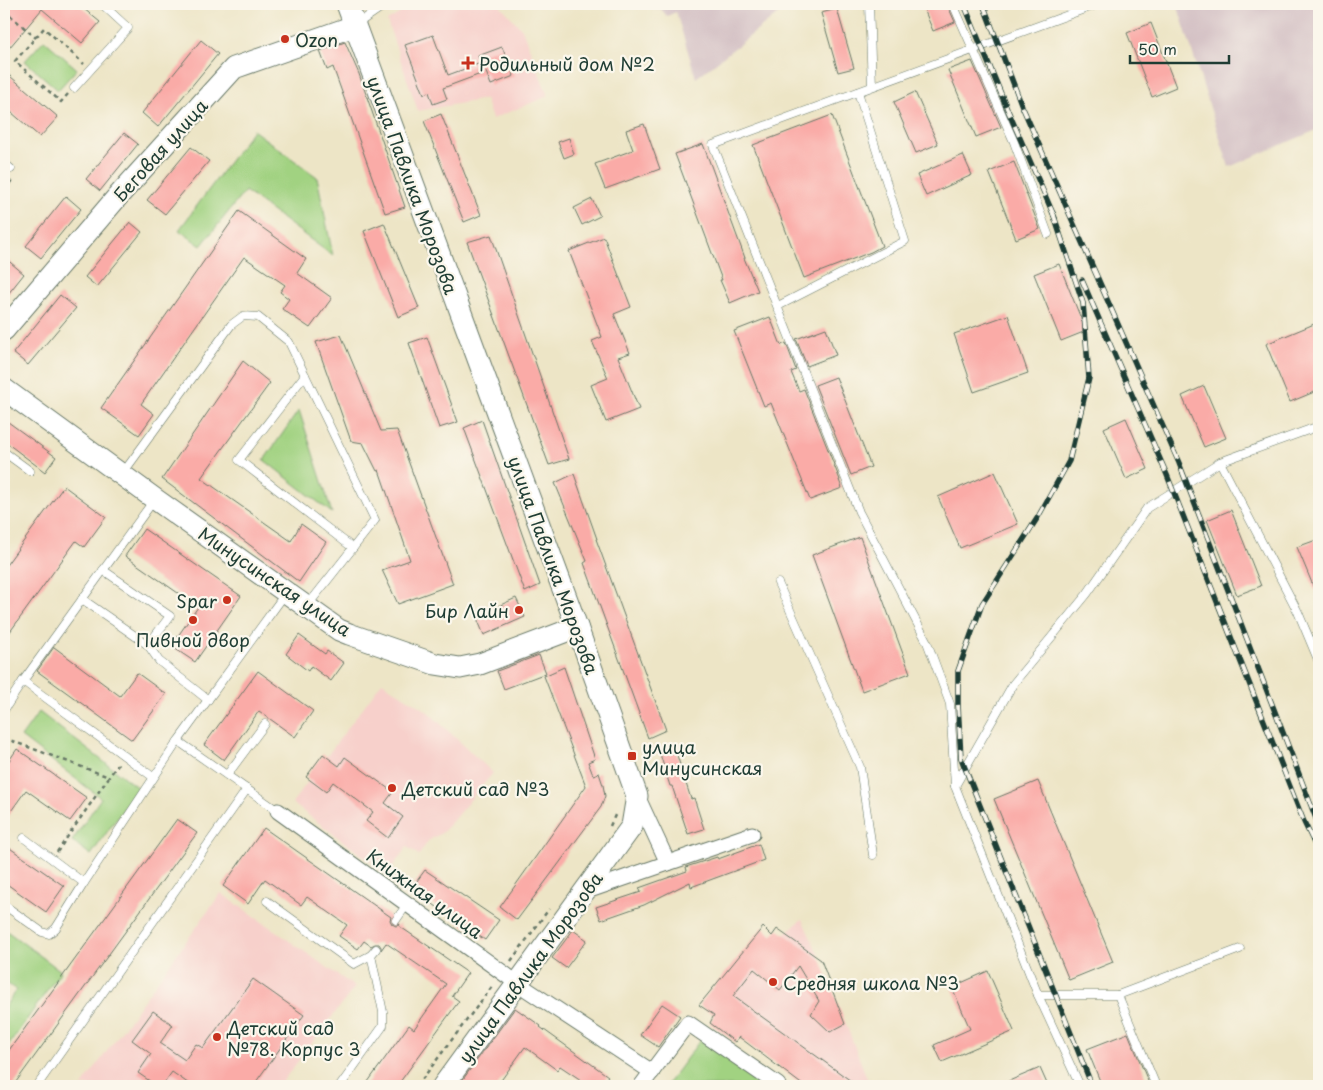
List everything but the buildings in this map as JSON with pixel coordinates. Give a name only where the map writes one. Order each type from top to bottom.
[{"type":"street","name":"улица Павлика Морозова","points":[[347,4],[577,627],[636,796],[632,826],[584,892],[510,977],[443,1086]]},
{"type":"street","name":"Беговая улица","points":[[4,330],[119,195],[234,68],[354,26]]},
{"type":"street","name":"Минусинская улица","points":[[4,389],[339,630],[434,664],[460,668],[480,664],[577,627]]},
{"type":"street","points":[[636,796],[668,863]]},
{"type":"street","name":"Книжная улица","points":[[278,811],[510,977],[652,1072]]},
{"type":"street","points":[[584,892],[752,834]]},
{"type":"street","points":[[642,1086],[688,1023],[778,1085]]},
{"type":"lane","points":[[74,88],[128,28],[102,4]]},
{"type":"lane","points":[[354,26],[386,4]]},
{"type":"lane","points":[[869,4],[872,86]]},
{"type":"lane","points":[[953,4],[1014,142],[1048,234]]},
{"type":"lane","points":[[1080,1086],[1038,995],[955,786],[950,704],[927,642],[859,512],[714,145],[1098,4]]},
{"type":"lane","points":[[778,306],[905,241],[858,92]]},
{"type":"lane","points":[[4,163],[9,172]]},
{"type":"lane","points":[[122,474],[232,325],[243,316],[258,317],[289,342],[375,520],[306,607]]},
{"type":"lane","points":[[305,375],[239,460],[353,548]]},
{"type":"lane","points":[[955,786],[1013,684],[1087,594],[1147,508],[1220,462],[1319,426]]},
{"type":"lane","points":[[4,452],[30,471]]},
{"type":"lane","points":[[1220,462],[1298,612],[1319,662]]},
{"type":"lane","points":[[4,710],[155,499]]},
{"type":"lane","points":[[103,570],[170,616],[148,645]]},
{"type":"lane","points":[[778,583],[860,767],[873,855]]},
{"type":"lane","points":[[4,905],[42,932],[49,934],[56,928],[178,740],[286,592]]},
{"type":"lane","points":[[82,599],[148,645],[159,662],[208,700]]},
{"type":"lane","points":[[23,681],[153,777]]},
{"type":"lane","points":[[227,775],[265,724]]},
{"type":"lane","name":"Книжная улица","points":[[178,740],[278,811]]},
{"type":"lane","points":[[40,1083],[248,790]]},
{"type":"lane","points":[[24,838],[84,883]]},
{"type":"lane","points":[[266,901],[354,964],[373,952],[383,1012],[383,1026],[343,1086]]},
{"type":"lane","points":[[396,920],[408,903]]},
{"type":"lane","points":[[1038,995],[1118,994],[1240,949]]},
{"type":"lane","points":[[1118,994],[1156,1086]]},
{"type":"path","points":[[4,10],[36,38]]},
{"type":"path","points":[[74,88],[61,102],[15,61],[44,28],[91,70]]},
{"type":"path","points":[[4,190],[12,180],[9,172]]},
{"type":"path","points":[[4,738],[109,777]]},
{"type":"path","points":[[52,859],[124,756]]},
{"type":"path","points":[[417,1086],[510,977]]},
{"type":"shaded area","name":"Родильный дом №2","points":[[415,4],[499,4],[522,29],[548,96],[492,119],[485,99],[418,111],[387,21]]},
{"type":"shaded area","points":[[651,4],[791,4],[696,78],[676,12],[667,16],[661,9],[652,8]]},
{"type":"shaded area","points":[[1177,4],[1319,4],[1319,129],[1229,167]]},
{"type":"shaded area","name":"Детский сад №3","points":[[382,682],[428,712],[493,773],[443,832],[428,841],[419,855],[407,847],[387,874],[292,803]]},
{"type":"shaded area","name":"Детский сад №78. Корпус 3","points":[[221,893],[355,987],[279,1086],[82,1086]]},
{"type":"shaded area","name":"Средняя школа №3","points":[[802,919],[821,960],[870,1086],[804,1086],[739,1037],[735,1042],[710,1023],[714,1015],[699,1005],[763,927],[772,935],[777,929],[785,934]]},
{"type":"green space","points":[[44,40],[77,69],[58,90],[25,61]]},
{"type":"green space","points":[[253,130],[317,177],[333,256],[245,191],[201,246],[179,230]]},
{"type":"green space","points":[[299,410],[332,513],[264,460]]},
{"type":"green space","points":[[39,712],[138,788],[91,855],[72,841],[101,798],[21,737]]},
{"type":"green space","points":[[4,929],[61,971],[4,1052],[4,1008],[16,990],[4,981]]},
{"type":"green space","points":[[704,1035],[773,1086],[666,1086]]},
{"type":"railway","points":[[964,4],[1055,218]]},
{"type":"railway","points":[[983,4],[1022,106],[1179,463],[1319,826]]},
{"type":"railway","points":[[1053,213],[1083,303],[1089,378],[1069,461],[1038,517],[982,604],[958,671],[958,704],[961,758],[1092,1086]]},
{"type":"railway","points":[[1082,280],[1167,475],[1304,822],[1319,853]]},
{"type":"place","name":"Ozon","points":[[285,39]]},
{"type":"place","name":"Родильный дом №2","points":[[468,63]]},
{"type":"place","name":"Spar","points":[[227,600]]},
{"type":"place","name":"Бир Лайн","points":[[519,610]]},
{"type":"place","name":"Пивной двор","points":[[193,620]]},
{"type":"place","name":"улица Минусинская","points":[[632,756]]},
{"type":"place","name":"Детский сад №3","points":[[392,788]]},
{"type":"place","name":"Средняя школа №3","points":[[773,982]]},
{"type":"place","name":"Детский сад №78. Корпус 3","points":[[217,1037]]}]
